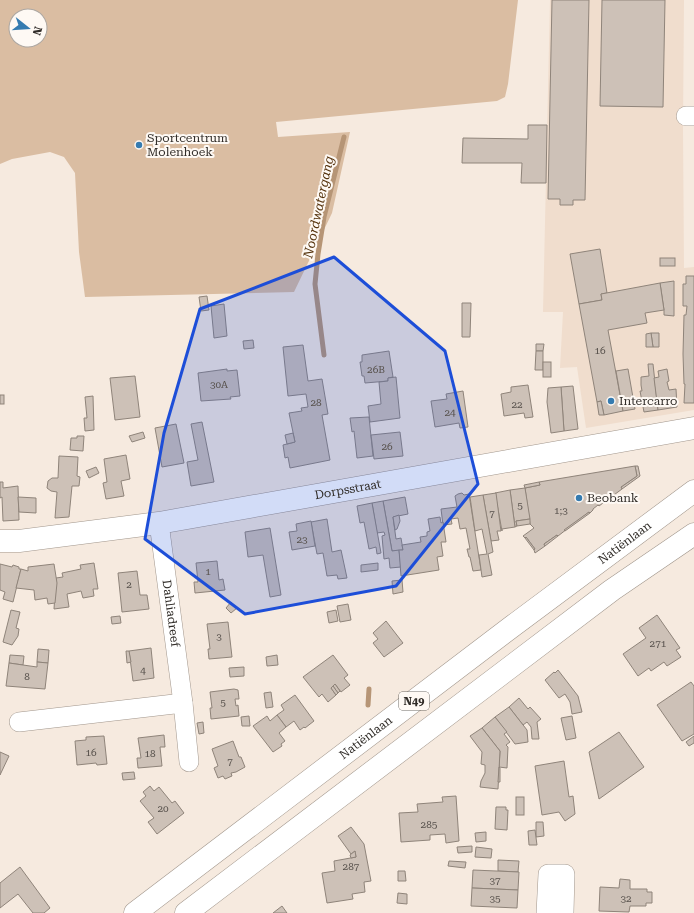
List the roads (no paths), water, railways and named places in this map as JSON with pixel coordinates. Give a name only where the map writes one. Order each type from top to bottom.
[{"type":"main road","name":"Dorpsstraat","points":[[0,541],[19,541],[159,523],[694,428]]},
{"type":"main road","name":"Natiënlaan","points":[[135,913],[514,625],[694,491]]},
{"type":"main road","name":"N49","points":[[186,913],[606,594],[694,534]]},
{"type":"street","name":"Dahliadreef","points":[[159,523],[183,703],[189,762]]},
{"type":"street","points":[[19,722],[183,703]]},
{"type":"street","points":[[546,913],[548,874],[565,874],[564,913]]},
{"type":"waterway","name":"Noordwatergang","points":[[324,355],[315,284],[324,217],[344,137]]},
{"type":"waterway","name":"Noordwatergang","points":[[368,705],[369,689]]},
{"type":"place","name":"Sportcentrum Molenhoek","points":[[139,145]]},
{"type":"place","name":"Intercarro","points":[[611,401]]},
{"type":"place","name":"Beobank","points":[[579,498]]}]
